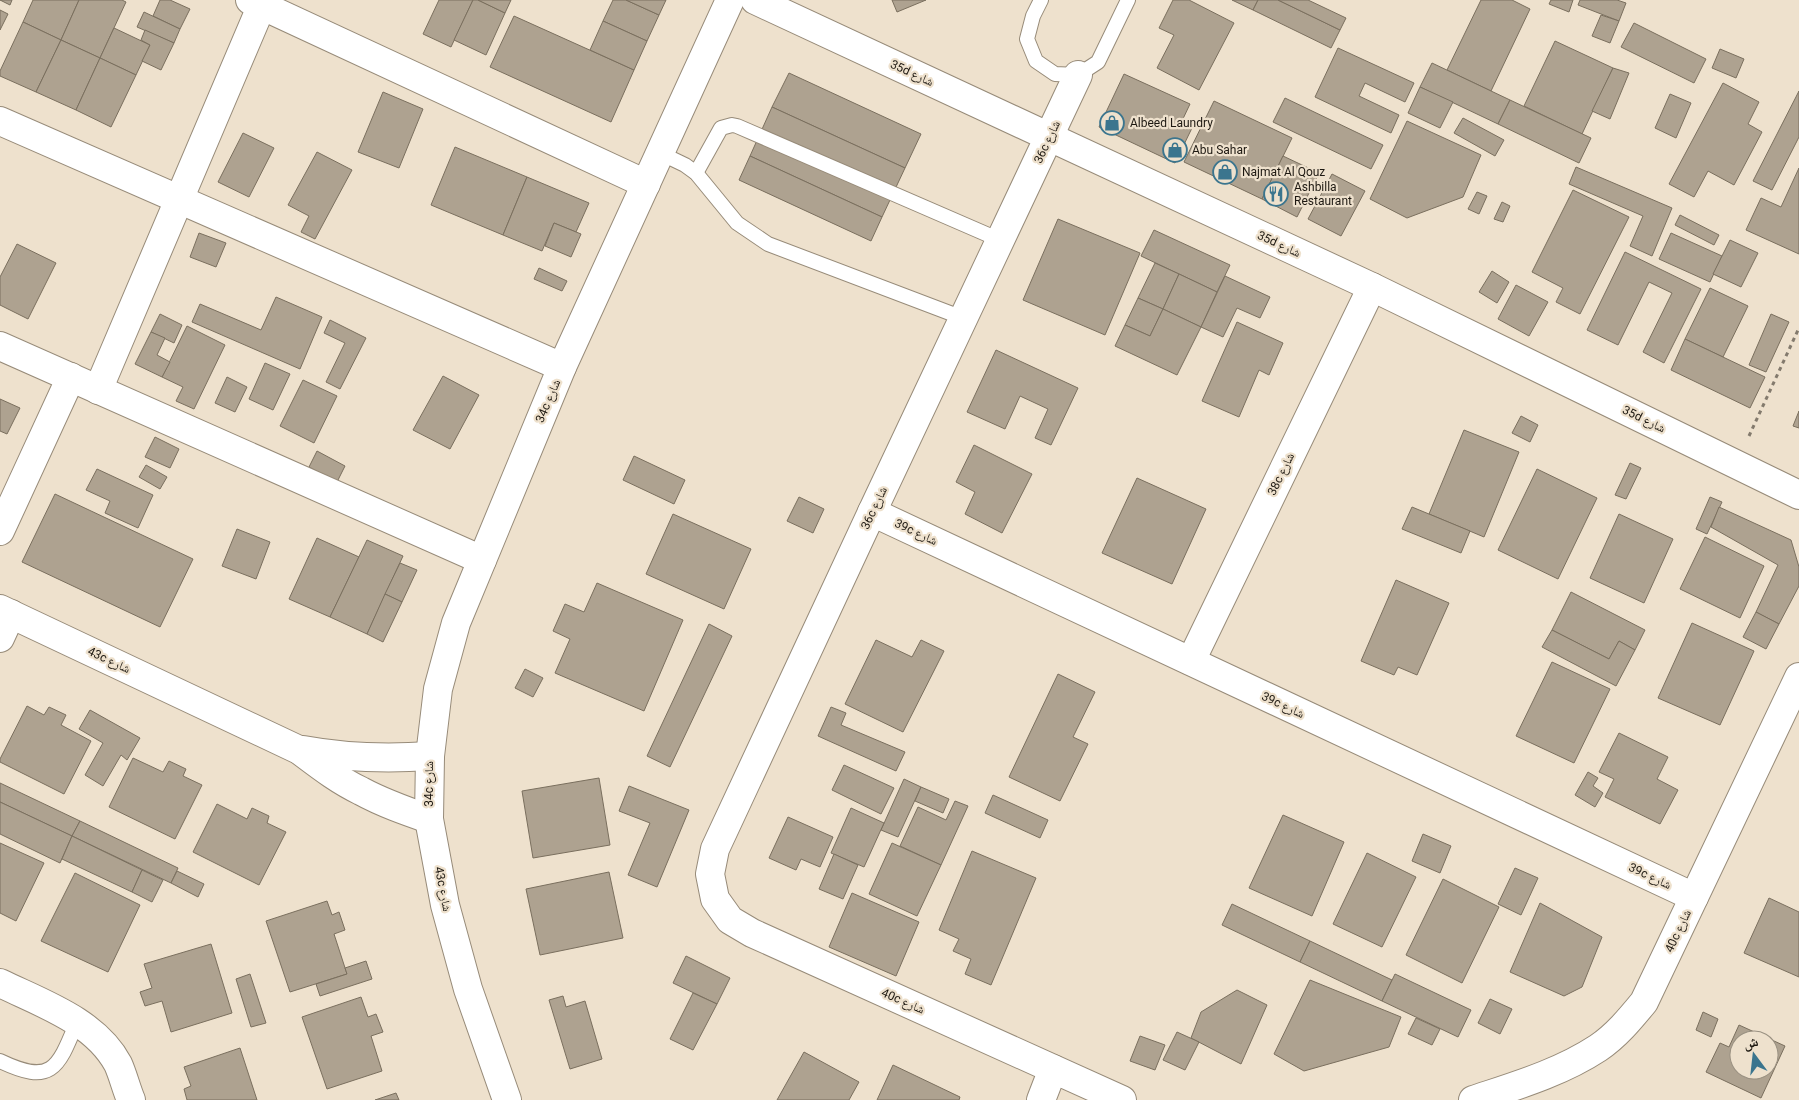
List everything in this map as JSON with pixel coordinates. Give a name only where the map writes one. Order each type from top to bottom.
[{"type":"street","name":"34c شارع","points":[[429,819],[430,756],[438,689],[456,623],[562,367],[730,0]]},
{"type":"street","name":"35d شارع","points":[[755,0],[1372,287],[1799,495]]},
{"type":"street","points":[[98,390],[179,200],[258,2],[646,184]]},
{"type":"street","name":"36c شارع","points":[[752,933],[730,920],[715,899],[710,874],[715,849],[1078,75]]},
{"type":"street","points":[[0,121],[562,367]]},
{"type":"street","name":"38c شارع","points":[[1190,661],[1372,287]]},
{"type":"street","points":[[0,346],[482,560]]},
{"type":"street","points":[[0,531],[71,377]]},
{"type":"street","name":"39c شارع","points":[[872,512],[1694,897]]},
{"type":"street","name":"43c شارع","points":[[4,621],[299,750],[329,772],[360,791],[394,807],[429,819],[445,905],[468,989],[507,1100]]},
{"type":"street","name":"40c شارع","points":[[1473,1100],[1538,1078],[1598,1048],[1624,1027],[1644,1002],[1799,677]]},
{"type":"street","name":"43c شارع","points":[[299,750],[331,756],[364,758],[430,756]]},
{"type":"street","name":"40c شارع","points":[[752,933],[1122,1100]]},
{"type":"street","points":[[0,982],[91,1031],[106,1046],[118,1064],[131,1100]]},
{"type":"street","points":[[1041,1100],[1053,1069]]},
{"type":"lane","points":[[1041,0],[1033,16],[1027,39],[1036,61],[1055,74],[1078,75],[1098,62],[1128,0]]},
{"type":"lane","points":[[696,173],[721,128],[732,125],[737,126],[1000,240]]},
{"type":"lane","points":[[660,153],[685,165],[696,173],[737,223],[768,244],[963,318]]},
{"type":"lane","points":[[0,1061],[33,1074],[45,1071],[57,1064],[64,1053],[77,1022]]},
{"type":"path","points":[[1736,464],[1799,328]]},
{"type":"building","points":[[0,0],[12,0],[10,5]]},
{"type":"building","points":[[33,0],[79,0],[61,40],[23,22]]},
{"type":"building","points":[[79,0],[122,0],[126,2],[100,58],[61,40]]},
{"type":"building","points":[[160,0],[170,0],[190,9],[180,29],[153,16]]},
{"type":"building","points":[[439,0],[473,0],[451,47],[423,34]]},
{"type":"building","points":[[473,0],[478,0],[505,13],[486,55],[454,40]]},
{"type":"building","points":[[478,0],[511,0],[505,13]]},
{"type":"building","points":[[613,0],[626,0],[659,15],[647,41],[603,21]]},
{"type":"building","points":[[626,0],[666,0],[659,15]]},
{"type":"building","points":[[892,0],[926,0],[897,12]]},
{"type":"building","points":[[1173,0],[1189,0],[1234,23],[1199,90],[1157,68],[1174,35],[1159,28]]},
{"type":"building","points":[[1232,0],[1258,0],[1253,10]]},
{"type":"building","points":[[1258,0],[1278,0],[1340,30],[1331,48],[1253,10]]},
{"type":"building","points":[[1278,0],[1308,0],[1346,18],[1340,30]]},
{"type":"building","points":[[1481,0],[1512,0],[1530,9],[1491,91],[1447,70]]},
{"type":"building","points":[[1551,0],[1573,0],[1569,12],[1549,4]]},
{"type":"building","points":[[1580,0],[1617,0],[1626,3],[1619,21],[1578,5]]},
{"type":"building","points":[[0,10],[8,14],[0,30]]},
{"type":"building","points":[[144,12],[180,29],[174,43],[137,27]]},
{"type":"building","points":[[1601,15],[1619,21],[1610,43],[1592,36]]},
{"type":"building","points":[[514,16],[634,70],[611,122],[490,67]]},
{"type":"building","points":[[603,21],[647,41],[634,70],[590,50]]},
{"type":"building","points":[[23,22],[61,40],[36,92],[0,76],[0,71]]},
{"type":"building","points":[[1634,23],[1706,59],[1694,83],[1621,47]]},
{"type":"building","points":[[114,28],[150,45],[136,75],[100,58]]},
{"type":"building","points":[[145,30],[174,43],[161,70],[142,61],[150,45],[141,40]]},
{"type":"building","points":[[61,40],[100,58],[76,110],[36,92]]},
{"type":"building","points":[[1555,41],[1613,68],[1582,134],[1524,106]]},
{"type":"building","points":[[1338,48],[1414,83],[1405,102],[1365,83],[1359,96],[1399,115],[1391,133],[1315,97]]},
{"type":"building","points":[[1720,49],[1744,59],[1736,78],[1712,68]]},
{"type":"building","points":[[100,58],[136,75],[111,127],[76,110]]},
{"type":"building","points":[[1432,63],[1510,100],[1498,124],[1420,87]]},
{"type":"building","points":[[1613,68],[1629,73],[1610,119],[1592,111]]},
{"type":"building","points":[[789,73],[921,134],[905,168],[772,107]]},
{"type":"building","points":[[1124,74],[1190,104],[1181,123],[1192,128],[1175,163],[1099,127]]},
{"type":"building","points":[[1723,83],[1759,102],[1748,124],[1762,132],[1734,185],[1708,171],[1694,197],[1669,184]]},
{"type":"building","points":[[1420,87],[1453,102],[1440,128],[1408,113]]},
{"type":"building","points":[[1799,91],[1799,137],[1772,190],[1753,181]]},
{"type":"building","points":[[383,92],[423,109],[399,168],[358,152]]},
{"type":"building","points":[[1670,94],[1691,103],[1676,138],[1655,128]]},
{"type":"building","points":[[1285,98],[1383,145],[1371,169],[1273,122]]},
{"type":"building","points":[[1510,100],[1591,138],[1579,163],[1498,124]]},
{"type":"building","points":[[1214,101],[1292,138],[1262,199],[1184,162]]},
{"type":"building","points":[[772,107],[905,168],[882,217],[750,156]]},
{"type":"building","points":[[1463,118],[1504,140],[1495,156],[1454,133]]},
{"type":"building","points":[[1407,121],[1481,155],[1463,197],[1407,218],[1370,199]]},
{"type":"building","points":[[243,133],[274,148],[249,197],[218,182]]},
{"type":"building","points":[[455,147],[527,177],[503,235],[431,205]]},
{"type":"building","points":[[317,152],[352,170],[315,239],[301,232],[309,216],[288,205]]},
{"type":"building","points":[[750,156],[882,217],[871,241],[739,180]]},
{"type":"building","points":[[1283,156],[1319,173],[1297,217],[1262,199]]},
{"type":"building","points":[[1576,167],[1672,208],[1652,256],[1630,246],[1643,216],[1569,184]]},
{"type":"building","points":[[1799,168],[1799,254],[1746,230],[1761,198],[1781,207]]},
{"type":"building","points":[[1332,174],[1365,191],[1341,236],[1308,219]]},
{"type":"building","points":[[527,177],[589,203],[576,232],[554,223],[542,251],[503,235]]},
{"type":"building","points":[[1573,190],[1629,217],[1580,314],[1556,302],[1563,288],[1532,272]]},
{"type":"building","points":[[1477,192],[1487,196],[1479,214],[1468,209]]},
{"type":"building","points":[[1502,202],[1510,206],[1503,222],[1494,219]]},
{"type":"building","points":[[1680,215],[1719,235],[1714,245],[1675,225]]},
{"type":"building","points":[[1058,219],[1140,253],[1105,335],[1023,300]]},
{"type":"building","points":[[554,223],[581,234],[571,257],[545,246]]},
{"type":"building","points":[[1154,230],[1230,265],[1217,292],[1141,256]]},
{"type":"building","points":[[199,233],[226,243],[216,267],[190,257]]},
{"type":"building","points":[[1671,233],[1722,256],[1710,282],[1659,259]]},
{"type":"building","points":[[1730,240],[1758,253],[1741,287],[1713,274]]},
{"type":"building","points":[[17,244],[56,263],[28,319],[0,305],[0,277]]},
{"type":"building","points":[[1625,252],[1701,289],[1664,363],[1643,352],[1672,293],[1649,282],[1618,345],[1587,330]]},
{"type":"building","points":[[1155,263],[1179,274],[1163,309],[1138,298]]},
{"type":"building","points":[[539,268],[567,281],[562,291],[534,279]]},
{"type":"building","points":[[1492,271],[1509,282],[1497,303],[1479,292]]},
{"type":"building","points":[[1179,274],[1217,292],[1201,327],[1163,309]]},
{"type":"building","points":[[1225,276],[1270,297],[1260,318],[1237,308],[1223,337],[1201,327]]},
{"type":"building","points":[[1516,285],[1548,302],[1529,336],[1498,319]]},
{"type":"building","points":[[1710,288],[1748,306],[1723,357],[1685,339]]},
{"type":"building","points":[[276,297],[322,317],[300,369],[192,322],[200,304],[261,330]]},
{"type":"building","points":[[1138,298],[1163,309],[1150,336],[1125,325]]},
{"type":"building","points":[[1163,309],[1201,327],[1177,375],[1115,346],[1125,325],[1150,336]]},
{"type":"building","points":[[160,314],[182,325],[174,343],[151,332]]},
{"type":"building","points":[[1771,314],[1789,322],[1766,372],[1749,365]]},
{"type":"building","points":[[330,320],[366,338],[340,389],[326,382],[345,343],[324,333]]},
{"type":"building","points":[[1237,322],[1283,343],[1269,375],[1259,370],[1239,417],[1202,401]]},
{"type":"building","points":[[187,326],[225,345],[194,409],[176,401],[183,387],[162,377]]},
{"type":"building","points":[[151,332],[165,338],[157,355],[170,362],[162,377],[135,364]]},
{"type":"building","points":[[1685,339],[1765,377],[1750,408],[1671,370]]},
{"type":"building","points":[[996,350],[1078,388],[1051,445],[1035,438],[1048,409],[1020,396],[1005,429],[967,412]]},
{"type":"building","points":[[265,363],[290,374],[273,410],[249,399]]},
{"type":"building","points":[[443,376],[479,395],[450,449],[413,430]]},
{"type":"building","points":[[227,377],[247,387],[235,412],[215,403]]},
{"type":"building","points":[[303,380],[337,396],[314,443],[280,426]]},
{"type":"building","points":[[0,399],[20,408],[7,434],[0,431]]},
{"type":"building","points":[[1799,411],[1799,428],[1793,426]]},
{"type":"building","points":[[1521,416],[1538,425],[1530,442],[1512,433]]},
{"type":"building","points":[[1464,430],[1519,452],[1484,537],[1429,514]]},
{"type":"building","points":[[155,437],[179,449],[170,468],[145,457]]},
{"type":"building","points":[[974,445],[1032,474],[1002,533],[965,514],[975,492],[956,482]]},
{"type":"building","points":[[317,451],[345,466],[337,482],[309,467]]},
{"type":"building","points":[[634,456],[685,480],[674,504],[623,480]]},
{"type":"building","points":[[1630,463],[1641,468],[1626,499],[1615,495]]},
{"type":"building","points":[[146,465],[167,477],[160,489],[139,477]]},
{"type":"building","points":[[97,469],[153,495],[138,528],[105,513],[110,501],[86,490]]},
{"type":"building","points":[[1537,469],[1597,498],[1558,579],[1498,550]]},
{"type":"building","points":[[1137,478],[1206,509],[1172,584],[1102,553]]},
{"type":"building","points":[[55,494],[193,559],[160,627],[22,562]]},
{"type":"building","points":[[799,497],[824,509],[813,533],[787,521]]},
{"type":"building","points":[[1710,497],[1722,502],[1707,534],[1696,529]]},
{"type":"building","points":[[1412,507],[1470,531],[1461,553],[1402,529]]},
{"type":"building","points":[[1719,507],[1791,540],[1799,567],[1799,586],[1779,624],[1756,612],[1778,565],[1711,527]]},
{"type":"building","points":[[673,514],[751,549],[724,609],[646,574]]},
{"type":"building","points":[[1619,514],[1673,539],[1644,603],[1590,578]]},
{"type":"building","points":[[237,529],[270,542],[256,579],[222,566]]},
{"type":"building","points":[[1705,537],[1764,566],[1740,618],[1680,589]]},
{"type":"building","points":[[317,538],[359,557],[330,617],[289,599]]},
{"type":"building","points":[[367,540],[403,556],[367,634],[330,617]]},
{"type":"building","points":[[400,563],[417,570],[402,602],[385,594]]},
{"type":"building","points":[[1396,580],[1449,603],[1417,675],[1398,667],[1394,675],[1361,661]]},
{"type":"building","points":[[597,583],[683,620],[644,711],[555,673],[570,639],[553,631],[565,604],[584,612]]},
{"type":"building","points":[[1571,592],[1645,630],[1635,650],[1619,641],[1609,659],[1552,630]]},
{"type":"building","points":[[385,594],[402,602],[383,642],[367,634]]},
{"type":"building","points":[[1756,612],[1779,624],[1766,649],[1743,637]]},
{"type":"building","points":[[1692,623],[1754,651],[1720,725],[1658,698]]},
{"type":"building","points":[[709,624],[732,636],[670,767],[647,756]]},
{"type":"building","points":[[1552,630],[1609,659],[1619,641],[1635,650],[1616,686],[1542,647]]},
{"type":"building","points":[[876,640],[912,657],[921,640],[944,651],[903,732],[845,704]]},
{"type":"building","points":[[1552,662],[1610,689],[1574,763],[1516,736]]},
{"type":"building","points":[[525,669],[543,678],[533,697],[515,688]]},
{"type":"building","points":[[1058,674],[1095,692],[1073,737],[1088,744],[1060,801],[1009,777]]},
{"type":"building","points":[[27,706],[44,715],[49,707],[66,715],[61,725],[91,741],[64,794],[0,762]]},
{"type":"building","points":[[831,707],[846,713],[841,725],[905,752],[896,771],[818,736]]},
{"type":"building","points":[[90,710],[140,738],[127,760],[121,755],[103,786],[85,775],[103,743],[79,729]]},
{"type":"building","points":[[1619,733],[1668,757],[1657,779],[1678,790],[1660,824],[1605,797],[1614,779],[1599,772]]},
{"type":"building","points":[[133,758],[163,772],[169,761],[186,769],[183,776],[202,785],[175,839],[109,807]]},
{"type":"building","points":[[844,765],[894,788],[881,814],[832,790]]},
{"type":"building","points":[[1588,772],[1598,778],[1593,786],[1603,793],[1595,807],[1575,795]]},
{"type":"building","points":[[599,778],[610,845],[533,858],[522,791]]},
{"type":"building","points":[[904,779],[921,787],[898,837],[881,830]]},
{"type":"building","points":[[0,783],[80,821],[72,836],[0,802]]},
{"type":"building","points":[[629,786],[689,810],[657,887],[628,875],[650,823],[619,811]]},
{"type":"building","points":[[921,787],[949,799],[943,813],[915,801]]},
{"type":"building","points":[[993,795],[1048,820],[1040,838],[985,813]]},
{"type":"building","points":[[955,801],[968,806],[941,865],[900,846],[918,807],[946,820]]},
{"type":"building","points":[[0,802],[72,836],[60,863],[0,834]]},
{"type":"building","points":[[217,804],[247,819],[252,808],[269,816],[267,823],[286,832],[259,885],[193,852]]},
{"type":"building","points":[[851,808],[884,823],[864,867],[831,853]]},
{"type":"building","points":[[1283,815],[1344,842],[1312,916],[1249,888]]},
{"type":"building","points":[[788,817],[833,837],[820,867],[801,859],[796,870],[769,858]]},
{"type":"building","points":[[80,821],[178,868],[171,883],[72,836]]},
{"type":"building","points":[[1423,834],[1451,846],[1440,873],[1412,861]]},
{"type":"building","points":[[72,836],[142,870],[132,892],[62,859]]},
{"type":"building","points":[[0,843],[44,863],[16,921],[0,913]]},
{"type":"building","points":[[892,843],[941,865],[917,916],[869,894]]},
{"type":"building","points":[[972,851],[1036,878],[991,985],[965,974],[971,959],[953,951],[959,939],[939,930]]},
{"type":"building","points":[[1367,853],[1416,877],[1382,947],[1333,924]]},
{"type":"building","points":[[834,854],[858,865],[843,899],[819,889]]},
{"type":"building","points":[[1515,868],[1538,878],[1521,915],[1498,904]]},
{"type":"building","points":[[142,870],[163,880],[152,902],[132,892]]},
{"type":"building","points":[[177,871],[204,884],[198,897],[171,883]]},
{"type":"building","points":[[609,872],[623,938],[540,955],[526,889]]},
{"type":"building","points":[[75,873],[140,905],[108,972],[41,941]]},
{"type":"building","points":[[1443,879],[1499,907],[1462,983],[1406,955]]},
{"type":"building","points":[[852,893],[919,922],[896,976],[829,947]]},
{"type":"building","points":[[1769,898],[1799,912],[1799,977],[1744,953]]},
{"type":"building","points":[[327,901],[332,915],[339,912],[345,930],[334,934],[347,974],[290,992],[266,921]]},
{"type":"building","points":[[1540,903],[1602,937],[1582,987],[1564,996],[1510,972]]},
{"type":"building","points":[[1232,904],[1310,941],[1300,962],[1222,925]]},
{"type":"building","points":[[1310,941],[1392,980],[1382,1001],[1300,962]]},
{"type":"building","points":[[211,944],[232,1013],[171,1032],[162,1001],[145,1006],[140,992],[152,988],[144,964]]},
{"type":"building","points":[[686,956],[730,978],[717,1004],[673,983]]},
{"type":"building","points":[[366,961],[372,979],[320,996],[316,984],[347,974],[345,968]]},
{"type":"building","points":[[250,974],[266,1023],[251,1027],[236,979]]},
{"type":"building","points":[[1395,974],[1471,1010],[1458,1037],[1382,1001]]},
{"type":"building","points":[[1310,980],[1401,1017],[1389,1047],[1304,1071],[1274,1054]]},
{"type":"building","points":[[1237,990],[1267,1005],[1241,1064],[1191,1038],[1201,1012]]},
{"type":"building","points":[[693,993],[717,1004],[693,1050],[670,1039]]},
{"type":"building","points":[[563,996],[566,1007],[585,1001],[602,1059],[570,1069],[549,1000]]},
{"type":"building","points":[[361,997],[368,1017],[376,1014],[383,1032],[371,1036],[382,1071],[327,1089],[302,1017]]},
{"type":"building","points":[[1490,999],[1512,1009],[1500,1034],[1478,1023]]},
{"type":"building","points":[[1703,1012],[1718,1019],[1711,1037],[1696,1030]]},
{"type":"building","points":[[1416,1018],[1440,1029],[1432,1045],[1408,1034]]},
{"type":"building","points":[[1739,1025],[1750,1030],[1737,1030]]},
{"type":"building","points":[[1177,1032],[1199,1042],[1185,1070],[1163,1060]]},
{"type":"building","points":[[1140,1036],[1165,1045],[1155,1070],[1130,1061]]},
{"type":"building","points":[[1720,1043],[1729,1047],[1729,1080],[1769,1080],[1761,1098],[1706,1072]]},
{"type":"building","points":[[1779,1043],[1785,1046],[1779,1059]]},
{"type":"building","points":[[240,1048],[257,1100],[187,1100],[184,1089],[191,1086],[184,1067]]},
{"type":"building","points":[[804,1052],[859,1082],[849,1100],[777,1100]]},
{"type":"building","points":[[893,1065],[960,1097],[959,1100],[877,1100]]},
{"type":"building","points":[[396,1093],[399,1100],[375,1100]]},
{"type":"place","name":"Albeed Laundry","points":[[1112,123]]},
{"type":"place","name":"Abu Sahar","points":[[1175,150]]},
{"type":"place","name":"Najmat Al Qouz","points":[[1225,172]]},
{"type":"place","name":"Ashbilla Restaurant","points":[[1276,194]]}]
